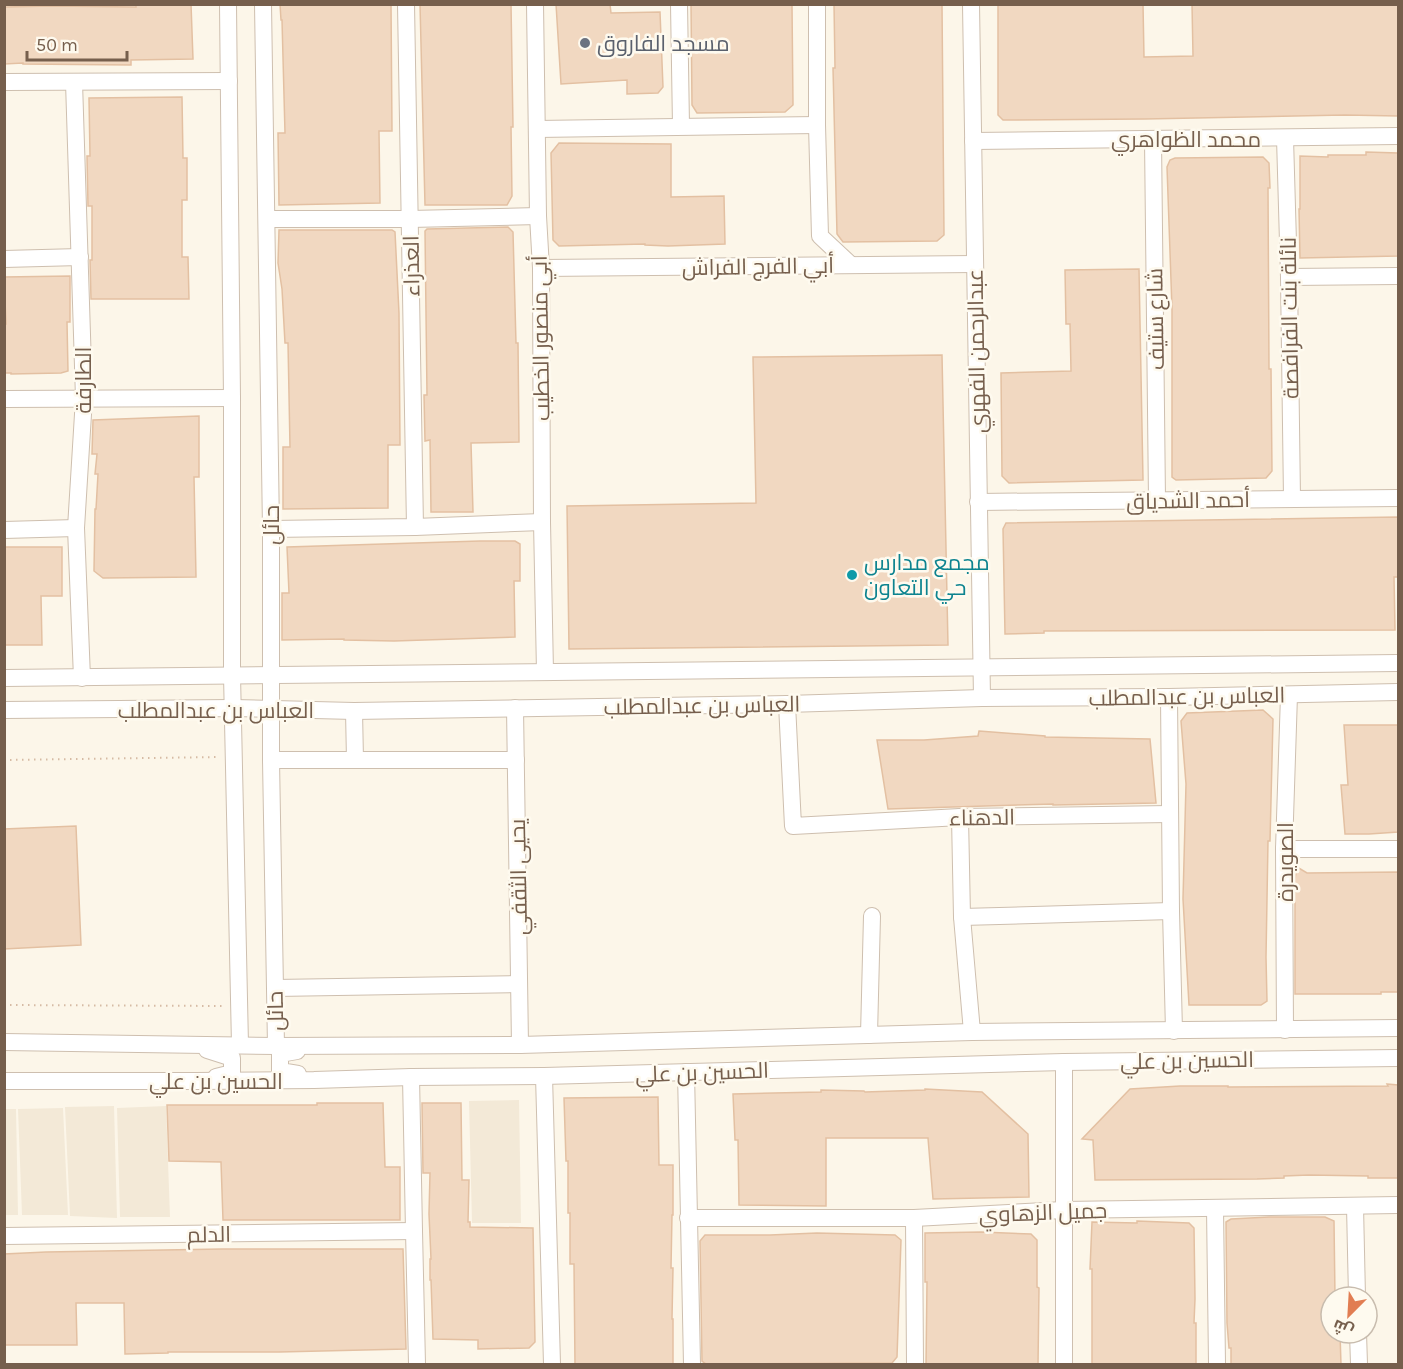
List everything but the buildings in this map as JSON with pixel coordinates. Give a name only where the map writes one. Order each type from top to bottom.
[{"type":"street","name":"حائل","points":[[228,4],[232,675],[240,1045]]},
{"type":"street","name":"حائل","points":[[263,4],[276,1046]]},
{"type":"street","name":"العذراء","points":[[406,4],[415,527]]},
{"type":"street","name":"أبي منصور الخطيب","points":[[535,4],[546,672]]},
{"type":"street","points":[[679,4],[681,126]]},
{"type":"street","points":[[817,4],[820,236],[851,265]]},
{"type":"street","name":"عبدالرحمن الفهري","points":[[971,4],[982,698]]},
{"type":"street","points":[[4,82],[229,81]]},
{"type":"street","name":"الطارفة","points":[[74,82],[84,398],[76,528],[82,678]]},
{"type":"street","points":[[537,129],[817,125]]},
{"type":"street","name":"محمد الظواهري","points":[[973,141],[1398,136]]},
{"type":"street","name":"نائلة بنت الفرافصة","points":[[1286,138],[1292,499]]},
{"type":"street","name":"شارع ستيف","points":[[1153,139],[1157,500]]},
{"type":"street","points":[[267,219],[537,216]]},
{"type":"street","points":[[4,259],[80,257]]},
{"type":"street","name":"أبي الفرج الفراش","points":[[541,268],[975,264]]},
{"type":"street","points":[[1289,277],[1398,276]]},
{"type":"street","points":[[4,399],[232,398]]},
{"type":"street","name":"أحمد الشدياق","points":[[978,502],[1398,498]]},
{"type":"street","points":[[271,529],[542,522]]},
{"type":"street","points":[[4,530],[76,528]]},
{"type":"street","name":"العباس بن عبدالمطلب","points":[[4,678],[1398,663]]},
{"type":"street","points":[[956,699],[963,693],[966,686],[957,669]]},
{"type":"street","points":[[1000,669],[997,678],[998,690],[1003,698]]},
{"type":"street","name":"العباس بن عبدالمطلب","points":[[4,710],[233,708],[354,711],[1398,692]]},
{"type":"street","name":"الصويدرة","points":[[1285,1030],[1284,849],[1288,695]]},
{"type":"street","points":[[1169,697],[1174,1031]]},
{"type":"street","name":"الدهناء","points":[[787,704],[793,826],[960,817],[1170,814]]},
{"type":"street","name":"يحيى الثقفي","points":[[515,708],[520,1045]]},
{"type":"street","points":[[354,711],[355,760]]},
{"type":"street","points":[[271,760],[516,760]]},
{"type":"street","points":[[960,817],[962,917],[972,1032]]},
{"type":"street","points":[[1284,849],[1398,849]]},
{"type":"street","points":[[962,917],[1171,911]]},
{"type":"street","points":[[868,1035],[872,916]]},
{"type":"street","points":[[275,988],[519,984]]},
{"type":"street","name":"الحسين بن علي","points":[[4,1042],[276,1046],[520,1045],[972,1032],[1398,1028]]},
{"type":"street","points":[[190,1044],[232,1058],[232,1073],[195,1081]]},
{"type":"street","points":[[327,1046],[280,1054],[280,1071],[327,1079]]},
{"type":"street","name":"الحسين بن علي","points":[[4,1082],[544,1076],[1064,1062],[1398,1058]]},
{"type":"street","points":[[1064,1062],[1064,1365]]},
{"type":"street","points":[[686,1072],[692,1365]]},
{"type":"street","points":[[544,1076],[552,1365]]},
{"type":"street","points":[[411,1077],[417,1365]]},
{"type":"street","name":"جميل الزهاوي","points":[[688,1218],[914,1218],[1063,1210],[1398,1205]]},
{"type":"street","points":[[1355,1206],[1357,1285]]},
{"type":"street","points":[[1215,1208],[1217,1365]]},
{"type":"street","points":[[914,1218],[915,1365]]},
{"type":"street","name":"الدلم","points":[[4,1236],[414,1231]]},
{"type":"street","points":[[1358,1345],[1359,1365]]},
{"type":"path","points":[[4,760],[226,757]]},
{"type":"path","points":[[4,1005],[228,1006]]},
{"type":"shaded area","points":[[519,1100],[521,1223],[472,1223],[469,1101]]},
{"type":"shaded area","points":[[114,1106],[117,1218],[70,1216],[65,1107]]},
{"type":"shaded area","points":[[166,1106],[170,1217],[120,1217],[117,1108]]},
{"type":"shaded area","points":[[63,1108],[68,1215],[22,1215],[18,1109]]},
{"type":"shaded area","points":[[5,1109],[16,1109],[18,1215],[5,1215]]},
{"type":"place","name":"مسجد الفاروق","points":[[585,43]]},
{"type":"place","name":"مجمع مدارس حي التعاون","points":[[852,575]]}]
